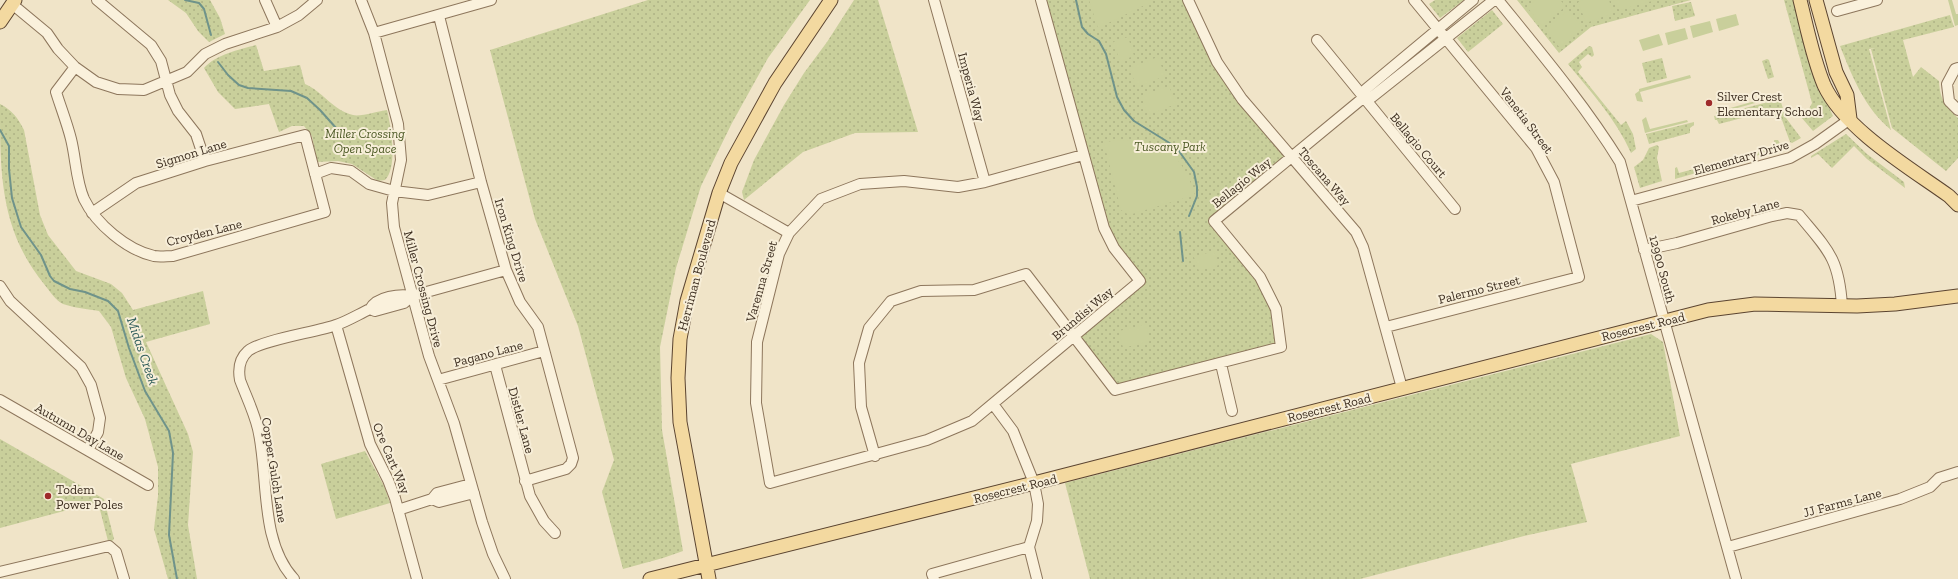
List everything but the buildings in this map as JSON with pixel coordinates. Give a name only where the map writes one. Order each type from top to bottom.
[{"type":"main road","name":"Herriman Boulevard","points":[[709,579],[680,422],[678,378],[680,339],[687,301],[719,193],[731,163],[775,83],[831,0]]},
{"type":"main road","points":[[1800,0],[1824,86],[1838,108],[1879,147],[1949,196],[1958,205]]},
{"type":"main road","points":[[1816,0],[1836,72],[1847,95],[1850,119]]},
{"type":"main road","points":[[0,22],[14,2]]},
{"type":"main road","name":"Rosecrest Road","points":[[650,579],[1034,483],[1663,320],[1708,310],[1755,304],[1842,306],[1895,304],[1958,296]]},
{"type":"street","points":[[97,0],[151,45],[161,61],[166,81],[178,111],[196,134],[205,161]]},
{"type":"street","points":[[265,0],[277,27]]},
{"type":"street","points":[[14,2],[47,33],[58,49],[76,67],[96,82],[118,89],[144,90],[187,72],[205,54],[225,44],[277,27],[299,15],[317,0]]},
{"type":"street","name":"Miller Crossing Drive","points":[[361,0],[374,33],[398,124],[401,160],[392,203],[394,227],[429,356],[454,422],[472,488],[493,554],[505,579]]},
{"type":"street","points":[[374,33],[439,16],[491,0]]},
{"type":"street","name":"Imperia Way","points":[[934,0],[985,182]]},
{"type":"street","name":"Brundisi Way","points":[[770,483],[875,456],[927,440],[972,421],[1075,337],[1140,281],[1114,248],[1104,228],[1042,0]]},
{"type":"street","name":"Toscana Way","points":[[1189,0],[1217,62],[1242,99],[1356,232],[1363,247],[1402,388]]},
{"type":"street","name":"Venetia Street","points":[[1414,0],[1536,148],[1554,182],[1579,277]]},
{"type":"street","name":"Bellagio Way","points":[[1075,337],[1115,390],[1221,364],[1281,347],[1276,309],[1260,277],[1214,221],[1363,98],[1366,89],[1473,0]]},
{"type":"street","name":"Bellagio Way","points":[[1363,98],[1372,97],[1494,0]]},
{"type":"street","name":"12900 South","points":[[1498,0],[1554,68],[1596,124],[1620,162],[1736,579]]},
{"type":"street","points":[[1837,11],[1877,0]]},
{"type":"street","name":"Iron King Drive","points":[[439,16],[481,182],[506,270],[520,302],[538,327],[573,458],[572,464],[566,469],[525,481]]},
{"type":"street","name":"Bellagio Court","points":[[1317,40],[1454,209]]},
{"type":"street","name":"Croyden Lane","points":[[76,67],[56,92],[71,139],[84,199],[101,224],[120,239],[142,251],[155,256],[173,256],[325,212],[315,174]]},
{"type":"street","points":[[1958,68],[1955,69],[1947,84],[1948,101],[1958,110]]},
{"type":"street","name":"Elementary Drive","points":[[1631,201],[1790,158],[1815,144],[1850,119]]},
{"type":"street","name":"Sigmon Lane","points":[[92,212],[136,183],[205,161],[305,135],[315,174]]},
{"type":"street","name":"Varenna Street","points":[[770,483],[756,403],[758,342],[779,254],[789,233],[820,199],[860,184],[904,181],[958,187],[985,182],[1084,155]]},
{"type":"street","points":[[315,174],[331,168],[351,171],[369,184],[394,191],[428,194],[481,182]]},
{"type":"street","points":[[719,193],[789,233]]},
{"type":"street","name":"Rokeby Lane","points":[[1644,250],[1677,243],[1772,216],[1787,213],[1799,215],[1824,244],[1836,263],[1840,281],[1842,306]]},
{"type":"street","name":"Copper Gulch Lane","points":[[294,579],[282,561],[273,538],[258,429],[240,380],[240,364],[242,357],[249,350],[264,344],[336,325],[370,309],[374,311],[404,304],[412,296],[506,270]]},
{"type":"street","points":[[875,456],[861,407],[859,363],[868,328],[891,301],[921,291],[974,290],[1026,274],[1075,337]]},
{"type":"street","name":"Palermo Street","points":[[1386,327],[1579,277]]},
{"type":"street","points":[[0,286],[10,301],[81,367],[91,385],[100,418],[98,432],[88,450]]},
{"type":"street","name":"Ore Cart Way","points":[[336,325],[370,444],[388,480],[417,579]]},
{"type":"street","name":"Pagano Lane","points":[[438,380],[544,351]]},
{"type":"street","points":[[1221,364],[1232,411]]},
{"type":"street","name":"Distler Lane","points":[[495,365],[530,496],[541,515],[555,533]]},
{"type":"street","name":"Autumn Day Lane","points":[[0,400],[148,485]]},
{"type":"street","points":[[992,404],[1013,432],[1034,483],[1038,504],[1037,520],[1029,547],[1037,579]]},
{"type":"street","name":"JJ Farms Lane","points":[[1728,546],[1900,499],[1930,487],[1939,478],[1958,472]]},
{"type":"street","points":[[398,510],[432,499],[439,502],[472,488]]},
{"type":"street","points":[[0,572],[109,546],[116,552],[124,579]]},
{"type":"street","points":[[934,579],[932,574],[1029,547]]},
{"type":"green space","points":[[168,0],[210,0],[220,18],[225,34],[209,42],[198,31],[186,13]]},
{"type":"green space","points":[[648,0],[810,0],[768,58],[732,123],[701,186],[676,268],[660,347],[662,430],[683,551],[623,569],[602,492],[614,460],[578,326],[535,219],[490,50]]},
{"type":"green space","points":[[854,0],[878,0],[918,132],[855,133],[803,152],[744,200],[742,192],[754,160],[784,105]]},
{"type":"green space","name":"Tuscany Park","points":[[1041,0],[1188,0],[1217,62],[1292,157],[1214,221],[1260,277],[1276,309],[1281,347],[1115,390],[1075,337],[1140,281],[1114,248]]},
{"type":"green space","points":[[1089,0],[1155,0],[1098,28]]},
{"type":"green space","points":[[1435,0],[1464,0],[1440,18],[1429,4]]},
{"type":"green space","points":[[1517,0],[1691,0],[1591,27],[1559,53]]},
{"type":"green space","points":[[1536,0],[1560,0],[1566,6],[1542,26],[1527,7]]},
{"type":"green space","points":[[1583,0],[1609,0],[1613,13],[1586,23],[1578,2]]},
{"type":"green space","points":[[1616,0],[1656,0],[1619,10]]},
{"type":"green space","points":[[1784,0],[1795,0],[1819,87],[1833,116],[1813,131],[1801,117],[1809,109],[1812,103]]},
{"type":"green space","points":[[1948,0],[1952,0],[1956,14],[1958,14],[1958,25],[1955,26]]},
{"type":"green space","points":[[1691,2],[1695,16],[1675,21],[1672,6]]},
{"type":"green space","points":[[1492,10],[1503,24],[1468,52],[1457,38]]},
{"type":"green space","points":[[1568,10],[1583,28],[1560,48],[1545,30]]},
{"type":"green space","points":[[1736,14],[1739,25],[1719,31],[1716,19]]},
{"type":"green space","points":[[1950,15],[1954,27],[1903,40],[1913,77],[1921,67],[1939,81],[1944,102],[1958,118],[1958,158],[1946,171],[1892,128],[1871,49],[1875,48],[1869,49],[1891,130],[1873,112],[1866,102],[1840,46]]},
{"type":"green space","points":[[1710,21],[1713,32],[1693,38],[1690,26]]},
{"type":"green space","points":[[1685,28],[1688,39],[1668,45],[1665,33]]},
{"type":"green space","points":[[1659,34],[1663,45],[1643,51],[1639,40]]},
{"type":"green space","points":[[1128,37],[1134,56],[1120,61],[1113,42]]},
{"type":"green space","name":"Miller Crossing Open Space","points":[[256,45],[264,71],[300,65],[305,84],[317,91],[346,113],[360,115],[387,110],[392,136],[392,156],[389,174],[385,180],[378,181],[352,164],[338,161],[317,162],[312,136],[304,126],[292,126],[279,132],[269,104],[235,109],[218,92],[204,68],[209,63],[221,56]]},
{"type":"green space","points":[[1589,46],[1592,47],[1594,55],[1592,57],[1588,54],[1579,62],[1582,67],[1578,72],[1621,125],[1626,121],[1633,134],[1636,149],[1631,153],[1611,117],[1568,64]]},
{"type":"green space","points":[[1158,57],[1165,76],[1137,87],[1129,68]]},
{"type":"green space","points":[[1662,58],[1667,78],[1647,83],[1642,63]]},
{"type":"green space","points":[[1767,59],[1769,60],[1774,77],[1768,79],[1762,61]]},
{"type":"green space","points":[[1690,75],[1691,78],[1640,92],[1643,102],[1637,101],[1635,94],[1639,91],[1639,89]]},
{"type":"green space","points":[[1169,86],[1176,104],[1148,115],[1141,96]]},
{"type":"green space","points":[[1780,94],[1780,96],[1716,114],[1716,112]]},
{"type":"green space","points":[[1780,99],[1786,118],[1801,138],[1792,143],[1790,142],[1782,120],[1761,113],[1719,124],[1717,120],[1715,120],[1714,116]]},
{"type":"green space","points":[[0,104],[14,115],[24,130],[40,215],[48,235],[76,271],[111,284],[122,293],[133,310],[203,291],[210,324],[146,342],[188,434],[193,452],[188,525],[197,579],[168,579],[154,529],[158,496],[158,467],[145,419],[126,378],[111,327],[99,311],[63,304],[58,300],[29,264],[19,243],[11,222],[2,177]]},
{"type":"green space","points":[[1646,117],[1650,129],[1687,120],[1688,122],[1645,133],[1642,120]]},
{"type":"green space","points":[[1694,122],[1694,125],[1690,128],[1690,133],[1649,144],[1646,134]]},
{"type":"green space","points":[[1846,134],[1867,154],[1904,182],[1905,188],[1867,159],[1854,146],[1832,168],[1818,154],[1811,158],[1811,156]]},
{"type":"green space","points":[[1135,140],[1157,145],[1166,149],[1172,154],[1178,160],[1186,173],[1195,195],[1129,215],[1121,210],[1104,143],[1111,141]]},
{"type":"green space","points":[[1774,140],[1778,140],[1782,147],[1777,150],[1675,179],[1675,168],[1677,167],[1679,173],[1776,147]]},
{"type":"green space","points":[[1657,145],[1659,147],[1657,158],[1662,181],[1640,188],[1634,167],[1643,160],[1649,148]]},
{"type":"green space","points":[[1214,251],[1219,265],[1199,271],[1194,257]]},
{"type":"green space","points":[[1146,324],[1150,341],[1123,348],[1119,331]]},
{"type":"green space","points":[[1651,334],[1663,342],[1680,436],[1571,464],[1587,522],[1524,536],[1360,579],[1090,579],[1065,483]]},
{"type":"green space","points":[[0,439],[104,499],[114,539],[111,542],[108,541],[98,502],[0,528]]},
{"type":"green space","points":[[365,451],[384,486],[390,503],[336,519],[321,464]]},
{"type":"waterway","points":[[185,0],[199,3],[204,9],[211,35]]},
{"type":"waterway","points":[[1076,0],[1082,27],[1088,34],[1099,41],[1106,54],[1117,97],[1124,110],[1134,121],[1176,147],[1194,172],[1197,196],[1189,216]]},
{"type":"waterway","points":[[218,62],[228,75],[239,85],[248,88],[291,91],[307,98],[345,138]]},
{"type":"waterway","name":"Midas Creek","points":[[0,130],[9,146],[9,169],[12,198],[21,227],[41,255],[50,276],[54,281],[70,289],[85,292],[108,301],[118,311],[129,348],[145,391],[169,431],[173,453],[169,535],[177,579]]},
{"type":"waterway","points":[[1180,232],[1183,261]]},
{"type":"place","name":"Silver Crest Elementary School","points":[[1709,103]]},
{"type":"place","name":"Todem Power Poles","points":[[48,496]]}]
